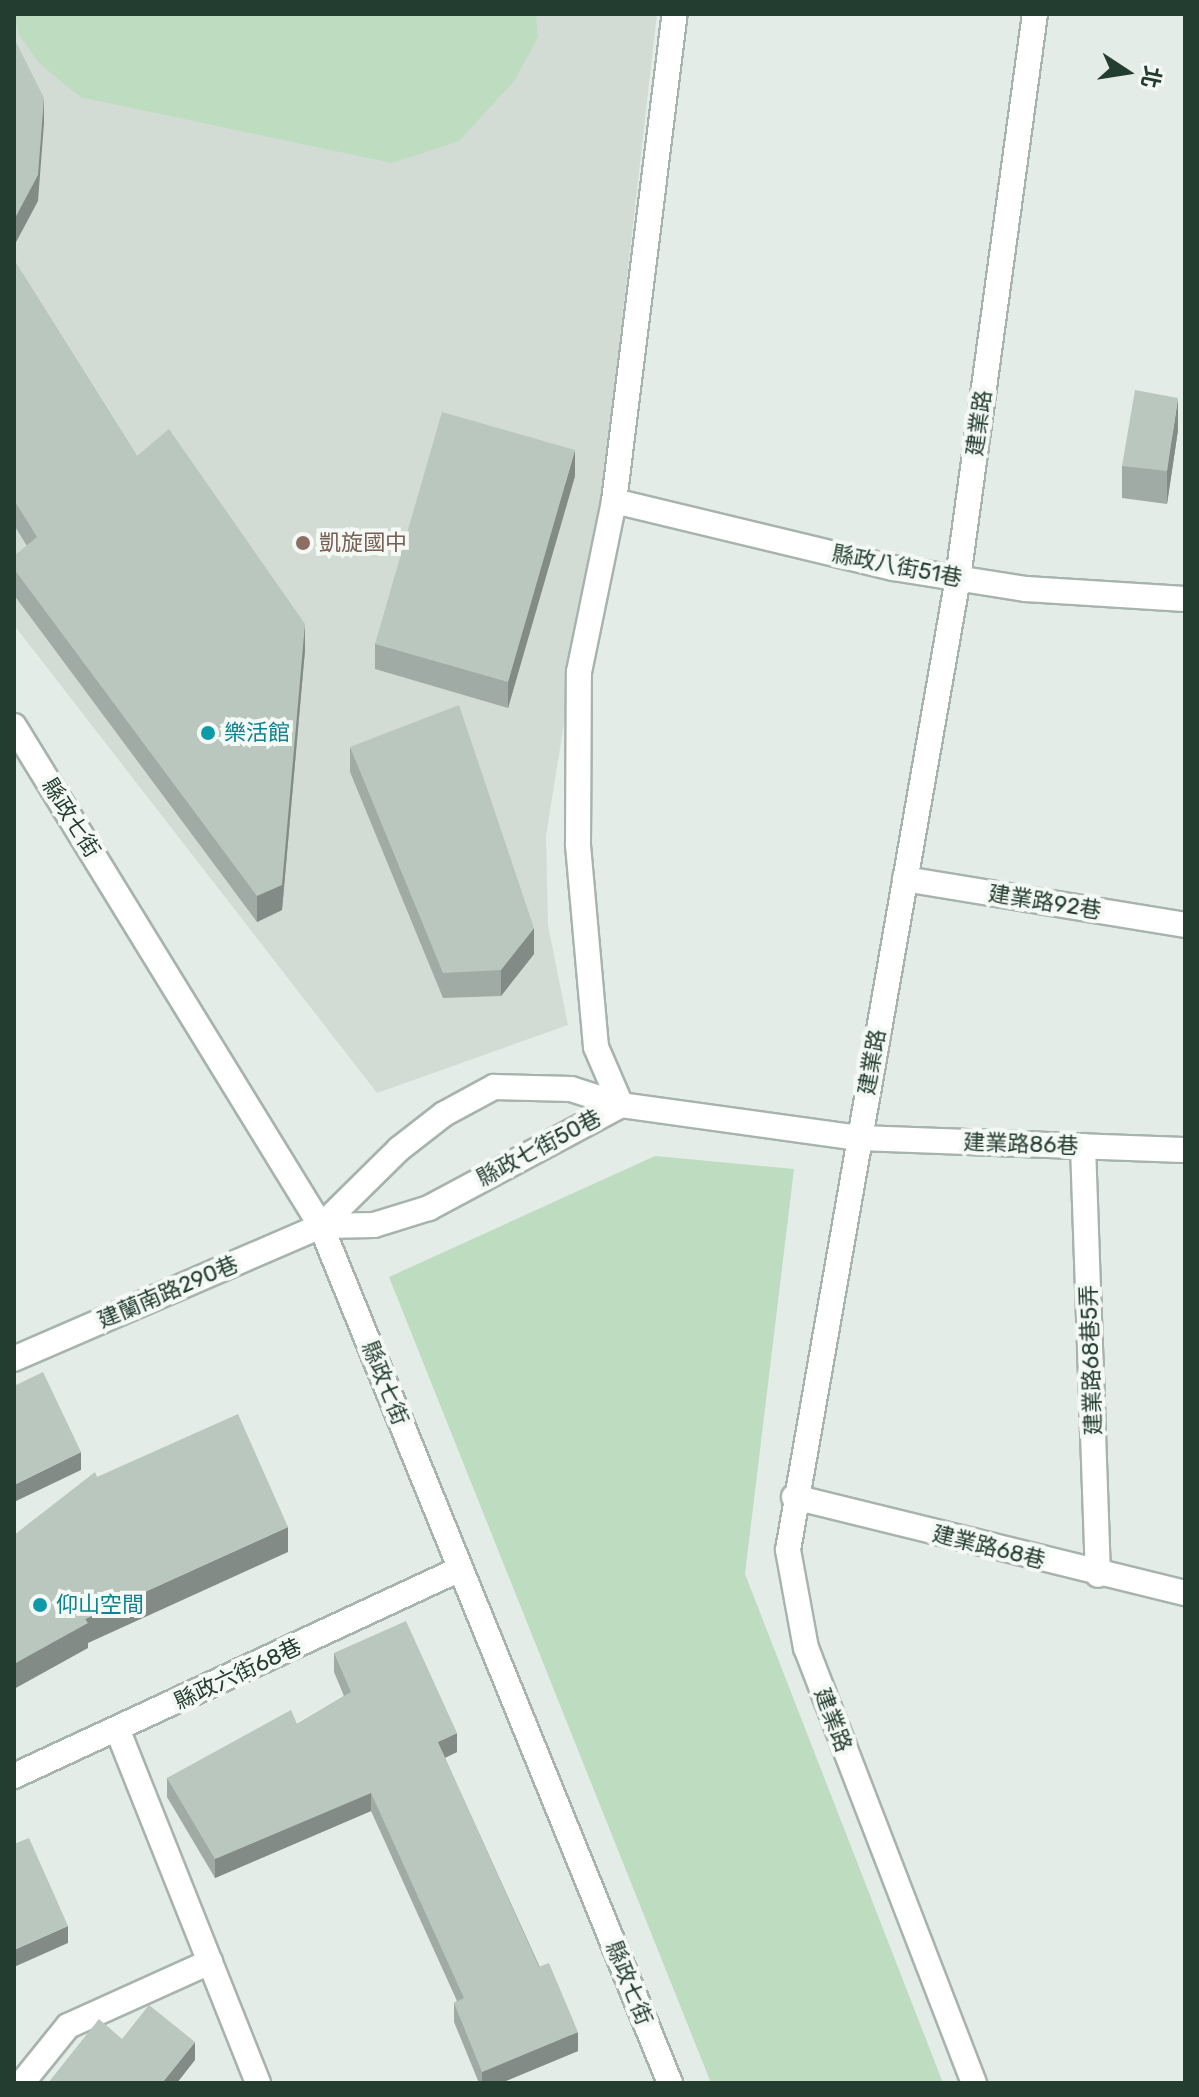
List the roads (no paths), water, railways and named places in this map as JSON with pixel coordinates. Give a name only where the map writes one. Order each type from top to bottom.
[{"type":"street","points":[[621,1105],[596,1047],[578,844],[579,672],[614,501],[675,14]]},
{"type":"street","name":"建業路","points":[[974,2083],[806,1648],[788,1550],[794,1497],[958,578],[1035,14]]},
{"type":"street","name":"縣政八街51巷","points":[[614,501],[958,578],[1026,589],[1185,599]]},
{"type":"street","name":"縣政七街","points":[[14,726],[321,1226],[665,2081]]},
{"type":"street","name":"建業路92巷","points":[[905,879],[1185,925]]},
{"type":"street","points":[[321,1226],[399,1149],[444,1114],[494,1087],[571,1089],[621,1105]]},
{"type":"street","name":"縣政七街50巷","points":[[321,1226],[374,1225],[429,1208],[621,1105],[858,1138]]},
{"type":"street","name":"建業路86巷","points":[[858,1138],[1185,1150]]},
{"type":"street","name":"建業路68巷5弄","points":[[1083,1146],[1098,1575]]},
{"type":"street","name":"建蘭南路290巷","points":[[14,1359],[321,1226]]},
{"type":"street","name":"建業路68巷","points":[[794,1497],[1098,1575],[1185,1593]]},
{"type":"street","name":"縣政六街68巷","points":[[14,1776],[118,1731],[460,1569]]},
{"type":"street","points":[[118,1731],[258,2083]]},
{"type":"street","points":[[22,2083],[68,2026],[210,1962]]},
{"type":"place","name":"凱旋國中","points":[[303,543]]},
{"type":"place","name":"樂活館","points":[[208,733]]},
{"type":"place","name":"仰山空間","points":[[40,1605]]}]
